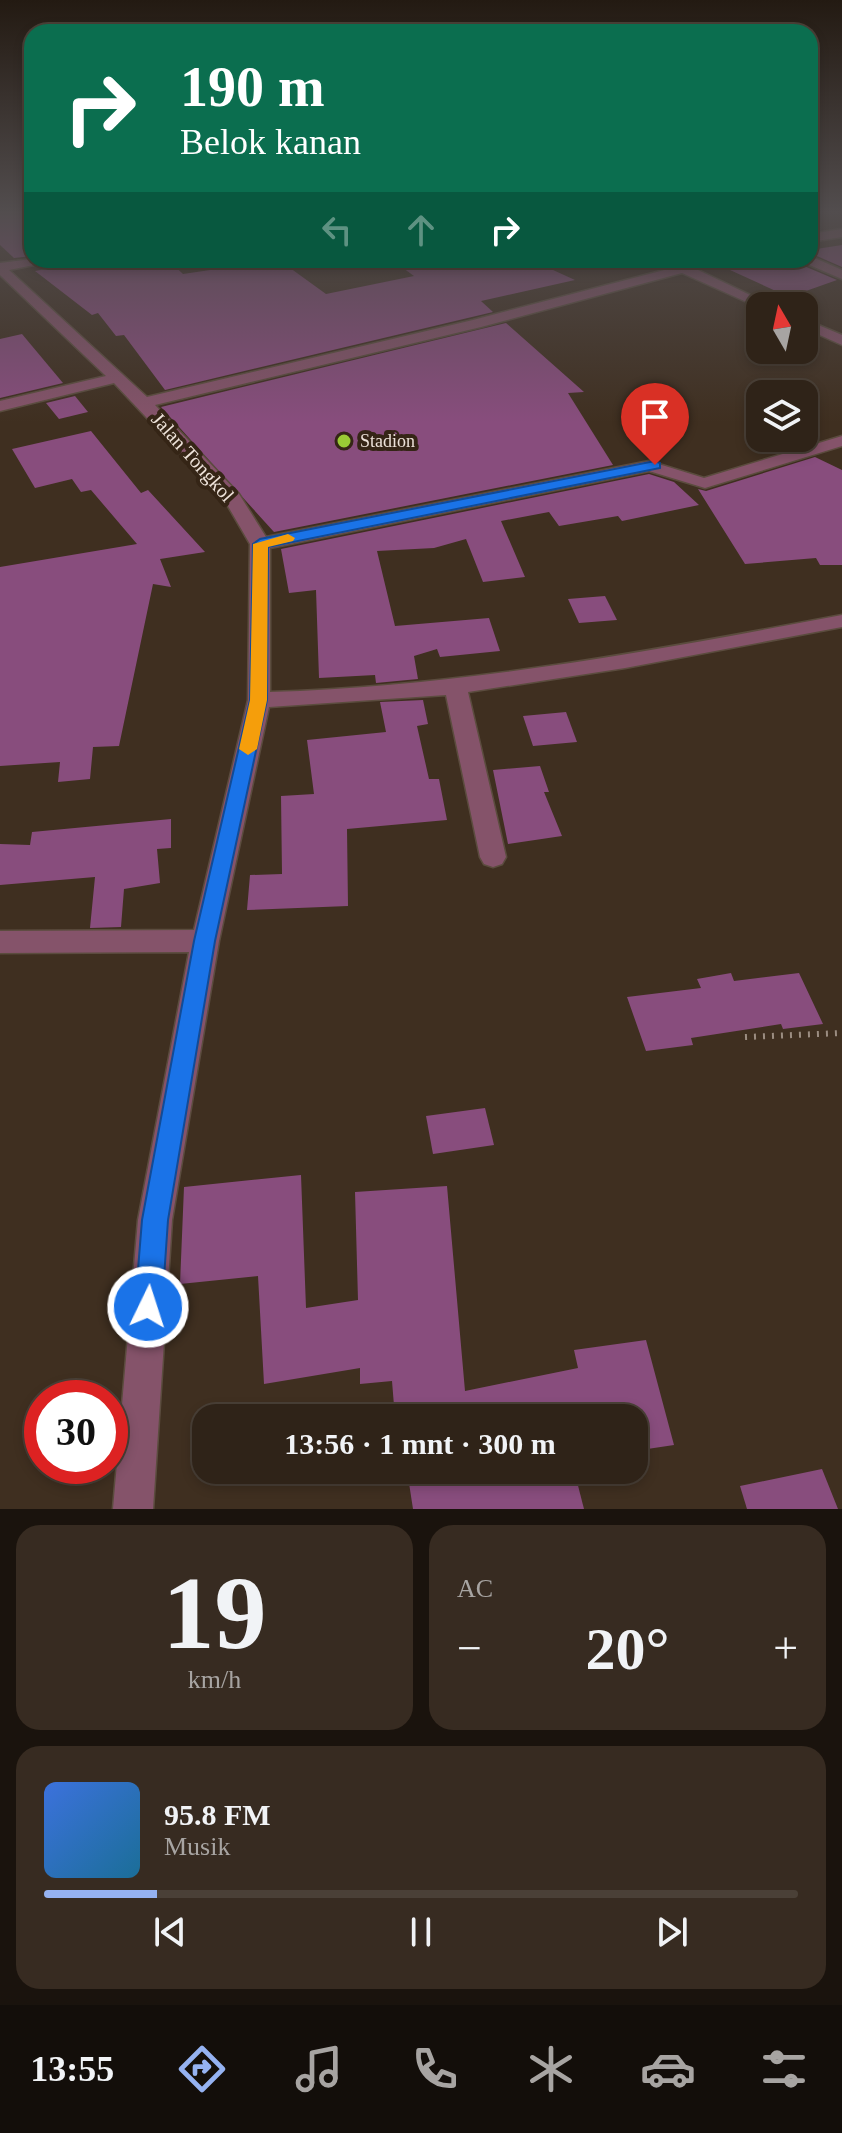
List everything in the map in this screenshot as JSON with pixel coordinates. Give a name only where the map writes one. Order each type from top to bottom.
[{"type":"street","name":"Jalan Tongkol","points":[[14,281],[144,403],[233,498],[260,544]]},
{"type":"street","points":[[144,403],[476,324],[633,281]]},
{"type":"street","points":[[712,281],[746,297]]},
{"type":"street","points":[[818,330],[842,341]]},
{"type":"street","points":[[0,406],[116,378]]},
{"type":"street","points":[[133,1509],[155,1220],[205,941],[259,700],[260,544],[649,466],[659,466],[693,482],[705,483],[842,441]]},
{"type":"street","points":[[259,700],[335,699],[455,686],[663,656],[842,621]]},
{"type":"street","points":[[455,686],[493,857]]},
{"type":"street","points":[[0,942],[205,941]]},
{"type":"path","points":[[745,1037],[842,1033]]},
{"type":"building","points":[[48,281],[309,281],[326,294],[388,281],[569,281],[481,301],[493,312],[165,390],[124,335],[116,336],[98,313],[92,315]]},
{"type":"building","points":[[755,281],[833,281],[803,292],[778,292]]},
{"type":"building","name":"Stadion","points":[[506,323],[584,392],[568,393],[613,465],[274,532],[161,407]]},
{"type":"building","points":[[22,334],[63,383],[0,398],[0,339]]},
{"type":"building","points":[[75,396],[88,412],[59,419],[46,403]]},
{"type":"building","points":[[91,431],[141,493],[148,490],[205,552],[160,559],[171,587],[153,584],[119,746],[93,747],[90,779],[58,782],[60,762],[0,766],[0,567],[137,544],[91,490],[81,492],[72,479],[35,488],[12,449]]},
{"type":"building","points":[[815,457],[842,470],[842,565],[820,565],[816,558],[745,564],[698,489],[706,491]]},
{"type":"building","points":[[649,474],[674,482],[699,505],[622,521],[618,516],[559,526],[549,512],[501,521],[525,577],[483,582],[466,539],[434,548],[377,551],[395,626],[489,618],[500,651],[440,657],[437,649],[414,656],[418,679],[376,683],[375,675],[319,678],[316,590],[289,593],[281,549]]},
{"type":"building","points":[[605,596],[617,620],[579,623],[568,599]]},
{"type":"building","points":[[423,700],[428,724],[417,726],[429,779],[439,779],[447,820],[347,829],[348,906],[247,910],[250,875],[282,874],[281,796],[314,794],[307,740],[386,732],[380,702]]},
{"type":"building","points":[[566,712],[577,742],[533,746],[523,716]]},
{"type":"building","points":[[540,766],[549,792],[544,792],[562,836],[508,844],[493,770]]},
{"type":"building","points":[[171,819],[171,848],[157,849],[160,883],[124,889],[121,927],[90,928],[95,877],[0,885],[0,844],[30,845],[32,832]]},
{"type":"building","points":[[731,973],[734,981],[799,973],[823,1024],[783,1029],[781,1024],[691,1038],[693,1045],[646,1051],[627,997],[701,988],[697,979]]},
{"type":"building","points":[[485,1108],[494,1145],[433,1154],[426,1116]]},
{"type":"building","points":[[301,1175],[306,1308],[358,1300],[355,1192],[447,1186],[465,1391],[578,1368],[574,1350],[646,1340],[674,1445],[648,1449],[648,1404],[394,1404],[392,1381],[360,1384],[360,1368],[264,1384],[258,1276],[180,1284],[184,1187]]},
{"type":"building","points":[[822,1469],[838,1509],[747,1509],[740,1486]]},
{"type":"building","points":[[409,1484],[578,1484],[584,1509],[413,1509]]},
{"type":"slow traffic","points":[[248,749],[259,700],[260,544],[288,538]]},
{"type":"place","name":"Stadion","points":[[344,441]]},
{"type":"route","points":[[148,1307],[155,1220],[205,941],[259,700],[260,544],[655,465]]}]
